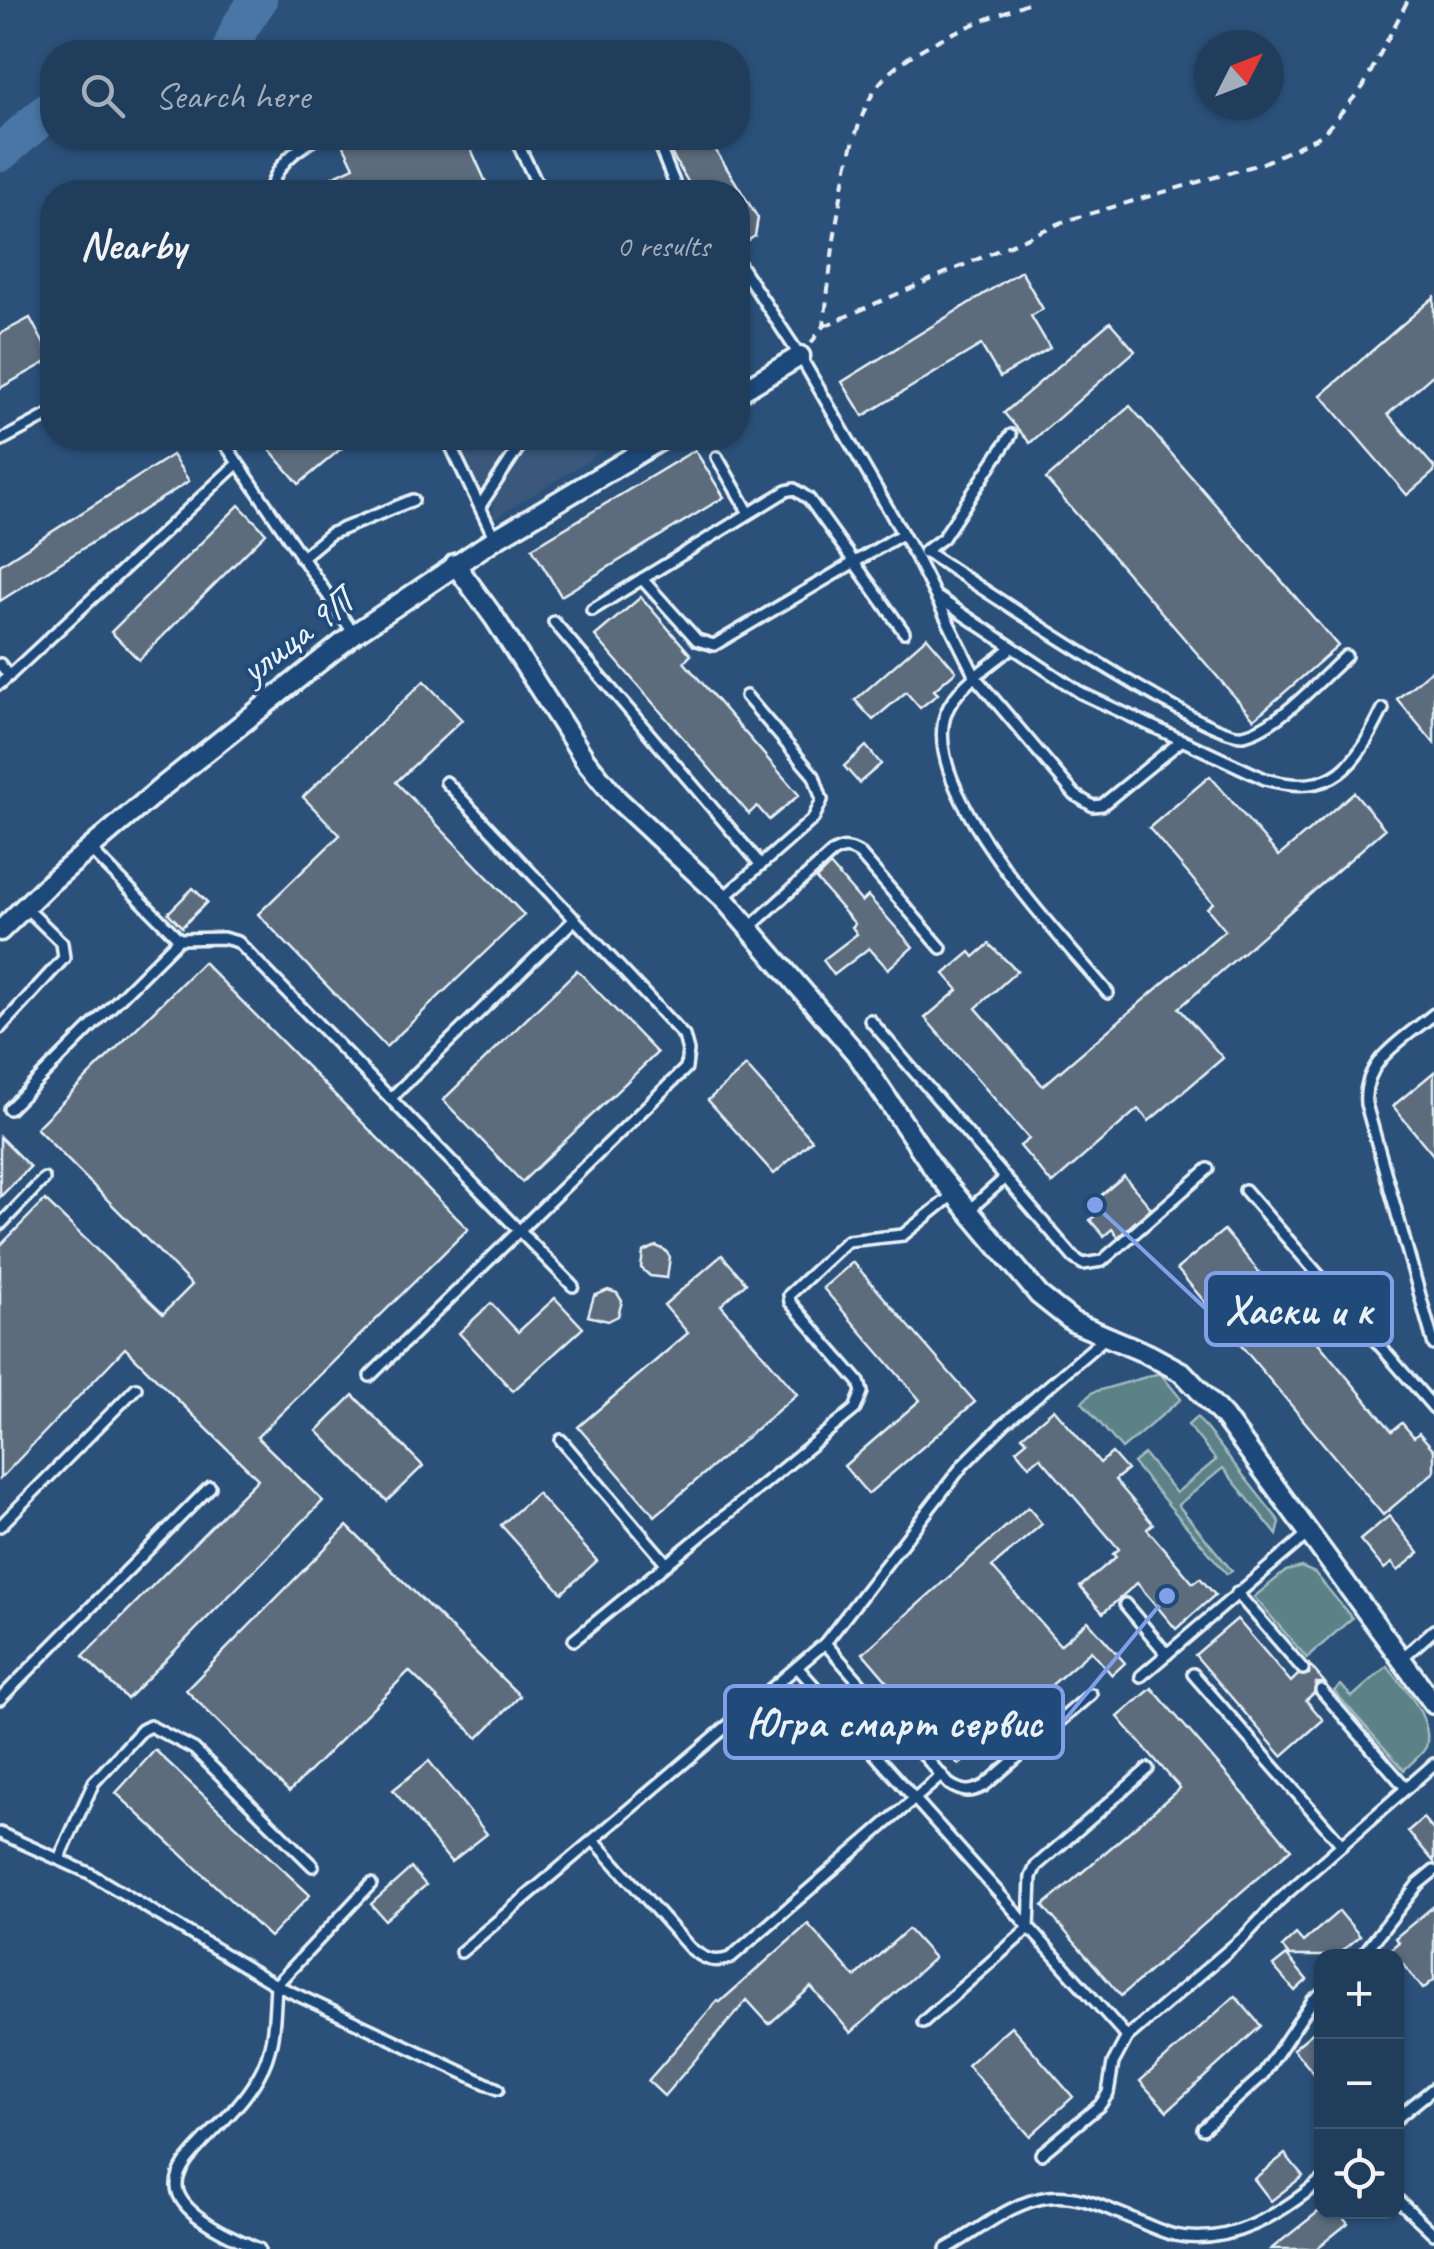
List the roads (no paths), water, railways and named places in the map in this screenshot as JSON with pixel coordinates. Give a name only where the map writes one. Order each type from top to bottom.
[{"type":"street","points":[[750,387],[800,356]]},
{"type":"street","name":"улица 9П","points":[[0,931],[90,849],[247,717],[354,634],[455,564],[644,450]]},
{"type":"street","points":[[455,564],[586,761],[617,799],[750,928],[859,1057],[968,1211],[1054,1309],[1183,1373],[1201,1390],[1434,1704]]},
{"type":"lane","points":[[275,180],[287,159],[299,150]]},
{"type":"lane","points":[[521,150],[535,180]]},
{"type":"lane","points":[[661,150],[673,180]]},
{"type":"lane","points":[[750,280],[800,356],[902,534],[920,554],[1210,726],[1237,736],[1272,721],[1346,656]]},
{"type":"lane","points":[[0,441],[40,419]]},
{"type":"lane","points":[[920,554],[943,538],[1010,435]]},
{"type":"lane","points":[[229,450],[354,634]]},
{"type":"lane","points":[[453,450],[495,539]]},
{"type":"lane","points":[[480,507],[516,450]]},
{"type":"lane","points":[[717,458],[750,513]]},
{"type":"lane","points":[[0,684],[237,464]]},
{"type":"lane","points":[[592,610],[786,491],[799,491],[809,499],[904,632]]},
{"type":"lane","points":[[301,558],[330,534],[413,500]]},
{"type":"lane","points":[[642,578],[697,640],[714,645],[902,534]]},
{"type":"lane","points":[[920,554],[935,595],[976,678],[1075,795],[1092,806],[1112,799],[1182,740]]},
{"type":"lane","points":[[935,595],[1081,693],[1265,779],[1298,786],[1336,775],[1362,751],[1383,709]]},
{"type":"lane","points":[[554,622],[761,865]]},
{"type":"lane","points":[[1011,648],[956,696],[947,711],[942,737],[946,767],[992,852],[1108,993]]},
{"type":"lane","points":[[0,664],[9,676]]},
{"type":"lane","points":[[723,898],[814,819],[822,800],[814,776],[746,696]]},
{"type":"lane","points":[[370,1376],[686,1068],[688,1050],[684,1036],[446,782]]},
{"type":"lane","points":[[750,928],[832,853],[852,848],[941,948]]},
{"type":"lane","points":[[90,849],[180,939]]},
{"type":"lane","points":[[0,1028],[61,966],[64,958],[62,944],[25,906]]},
{"type":"lane","points":[[391,1098],[574,919]]},
{"type":"lane","points":[[10,1109],[180,939],[223,938],[238,942],[573,1286]]},
{"type":"lane","points":[[1434,1014],[1384,1054],[1364,1086],[1434,1344]]},
{"type":"lane","points":[[870,1020],[1074,1258],[1093,1264],[1102,1262],[1208,1169]]},
{"type":"lane","points":[[968,1211],[1005,1178]]},
{"type":"lane","points":[[0,1224],[44,1179]]},
{"type":"lane","points":[[1245,1190],[1434,1408]]},
{"type":"lane","points":[[574,1640],[860,1402],[860,1382],[790,1302],[792,1289],[847,1241],[903,1235],[954,1194]]},
{"type":"lane","points":[[461,1952],[826,1643],[963,1464],[1106,1338]]},
{"type":"lane","points":[[0,1526],[136,1388]]},
{"type":"lane","points":[[562,1440],[667,1564]]},
{"type":"lane","points":[[0,1699],[210,1486]]},
{"type":"lane","points":[[1141,1676],[1309,1532]]},
{"type":"lane","points":[[1237,1594],[1303,1669]]},
{"type":"lane","points":[[1125,1604],[1167,1654]]},
{"type":"lane","points":[[1401,1659],[1434,1630]]},
{"type":"lane","points":[[826,1643],[961,1792],[984,1786],[1091,1694]]},
{"type":"lane","points":[[798,1668],[1127,2037]]},
{"type":"lane","points":[[1192,1674],[1342,1845]]},
{"type":"lane","points":[[1321,1690],[1406,1788]]},
{"type":"lane","points":[[60,1857],[94,1782],[150,1726],[194,1749],[312,1866]]},
{"type":"lane","points":[[1041,2154],[1100,2105],[1108,2093],[1117,2052],[1127,2037],[1434,1764]]},
{"type":"lane","points":[[922,2022],[1029,1928],[1031,1877],[1036,1866],[1148,1769]]},
{"type":"lane","points":[[594,1840],[690,1948],[717,1963],[730,1958],[942,1775]]},
{"type":"lane","points":[[0,1833],[60,1857],[276,1985],[498,2089]]},
{"type":"lane","points":[[1367,1949],[1418,1884],[1434,1870]]},
{"type":"lane","points":[[259,2249],[222,2234],[196,2217],[180,2194],[178,2178],[190,2154],[248,2093],[266,2064],[273,2035],[276,1985],[371,1884]]},
{"type":"lane","points":[[1203,2129],[1262,2076],[1314,1999]]},
{"type":"lane","points":[[1404,2112],[1434,2088]]},
{"type":"lane","points":[[946,2249],[1012,2209],[1051,2196],[1097,2204],[1173,2234],[1218,2236],[1264,2221],[1314,2186]]},
{"type":"lane","points":[[1404,2206],[1434,2234]]},
{"type":"waterway","points":[[235,40],[258,0]]},
{"type":"waterway","points":[[0,153],[40,118]]},
{"type":"place","name":"Хаски и к","points":[[1095,1205]]},
{"type":"place","name":"Югра смарт сервис","points":[[1167,1596]]}]
